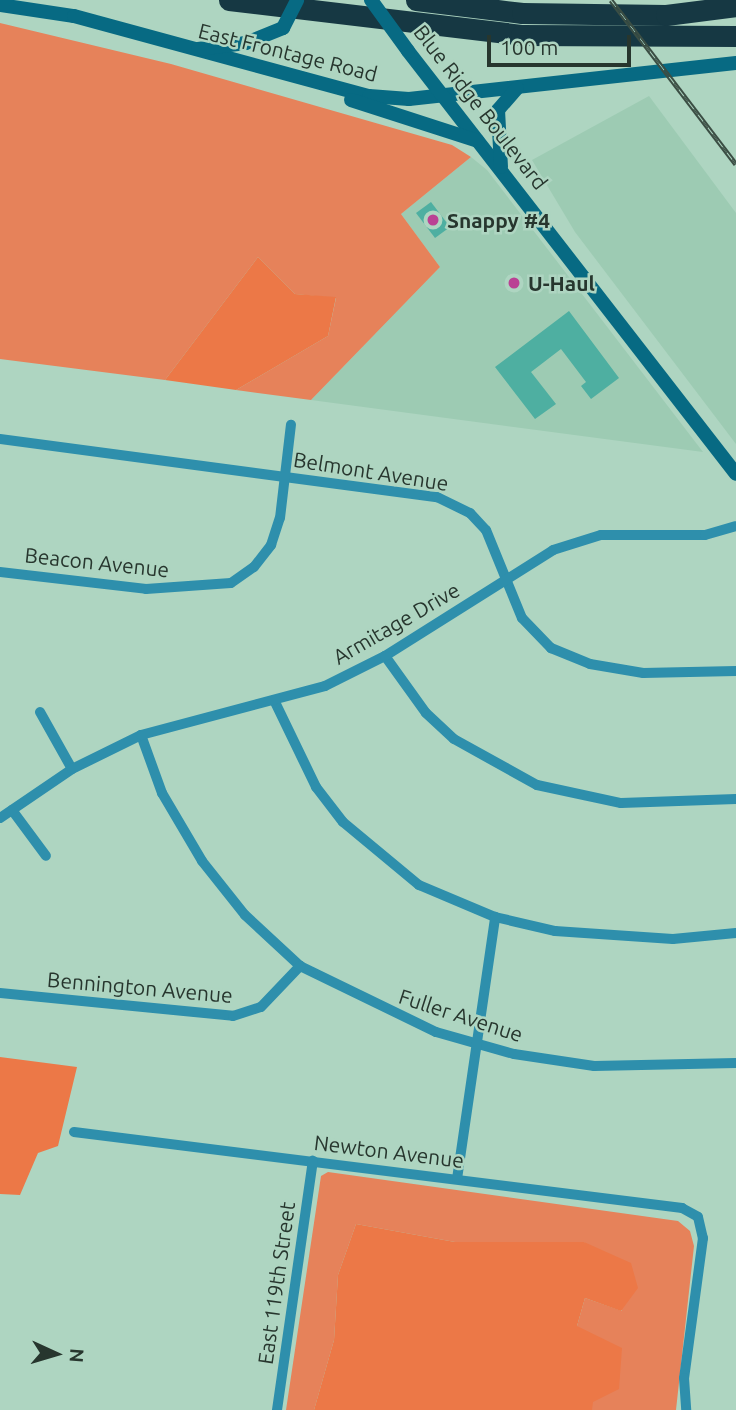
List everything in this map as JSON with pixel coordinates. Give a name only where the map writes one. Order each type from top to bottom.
[{"type":"highway","points":[[229,0],[521,35],[736,36]]},
{"type":"highway","points":[[416,0],[522,13],[666,15],[736,6]]},
{"type":"street","points":[[193,50],[246,43],[283,28],[297,0]]},
{"type":"street","name":"Blue Ridge Boulevard","points":[[371,0],[736,474]]},
{"type":"street","name":"East Frontage Road","points":[[0,5],[74,16],[369,96],[442,95],[736,63]]},
{"type":"street","points":[[312,81],[334,94],[480,142]]},
{"type":"street","points":[[501,168],[498,110],[517,88]]},
{"type":"street","name":"Beacon Avenue","points":[[0,572],[146,589],[231,583],[254,567],[271,545],[291,425]]},
{"type":"street","name":"Belmont Avenue","points":[[0,439],[450,501],[486,530],[522,618],[562,654],[643,673],[736,671]]},
{"type":"street","name":"Armitage Drive","points":[[0,818],[72,769],[141,735],[325,685],[385,656],[506,579],[580,539],[705,535],[736,526]]},
{"type":"street","points":[[385,656],[426,713],[454,739],[528,781],[621,803],[736,799]]},
{"type":"street","points":[[274,700],[316,787],[343,822],[419,885],[495,918],[614,938],[736,933]]},
{"type":"street","points":[[40,712],[72,769]]},
{"type":"street","name":"Fuller Avenue","points":[[141,735],[162,793],[202,861],[245,915],[300,966],[371,1005],[475,1043],[594,1066],[736,1063]]},
{"type":"street","points":[[12,810],[46,856]]},
{"type":"street","points":[[457,1179],[495,918]]},
{"type":"street","name":"Bennington Avenue","points":[[0,993],[233,1016],[261,1007],[300,966]]},
{"type":"street","name":"Newton Avenue","points":[[74,1132],[682,1208],[698,1217],[704,1238],[684,1378],[686,1410]]},
{"type":"street","name":"East 119th Street","points":[[277,1410],[313,1161]]},
{"type":"shaded area","points":[[0,23],[171,64],[452,145],[471,157],[401,214],[440,267],[311,400],[236,390],[328,336],[336,298],[295,294],[258,257],[165,380],[0,359]]},
{"type":"shaded area","points":[[649,96],[736,213],[736,444],[575,232],[532,160]]},
{"type":"shaded area","points":[[471,157],[487,170],[703,452],[311,400],[440,267],[401,214]]},
{"type":"shaded area","points":[[258,257],[295,294],[336,297],[328,336],[236,390],[165,380]]},
{"type":"shaded area","points":[[0,1057],[77,1067],[58,1146],[38,1153],[20,1195],[0,1194]]},
{"type":"shaded area","points":[[328,1172],[678,1221],[690,1231],[694,1246],[676,1410],[592,1410],[577,1326],[585,1298],[622,1311],[584,1242],[455,1242],[356,1224],[338,1275],[334,1340],[314,1410],[286,1410],[321,1176]]},
{"type":"shaded area","points":[[356,1224],[455,1242],[584,1242],[631,1263],[638,1288],[621,1311],[585,1298],[577,1326],[622,1348],[619,1389],[593,1402],[592,1410],[314,1410],[334,1340],[338,1275]]},
{"type":"building","name":"Snappy #4","points":[[431,202],[450,227],[435,238],[416,213]]},
{"type":"building","points":[[569,311],[619,378],[591,399],[581,386],[586,382],[561,349],[531,372],[556,404],[535,419],[495,367]]},
{"type":"railway","points":[[611,0],[736,164]]},
{"type":"place","name":"Snappy #4","points":[[433,220]]},
{"type":"place","name":"U-Haul","points":[[514,283]]}]
